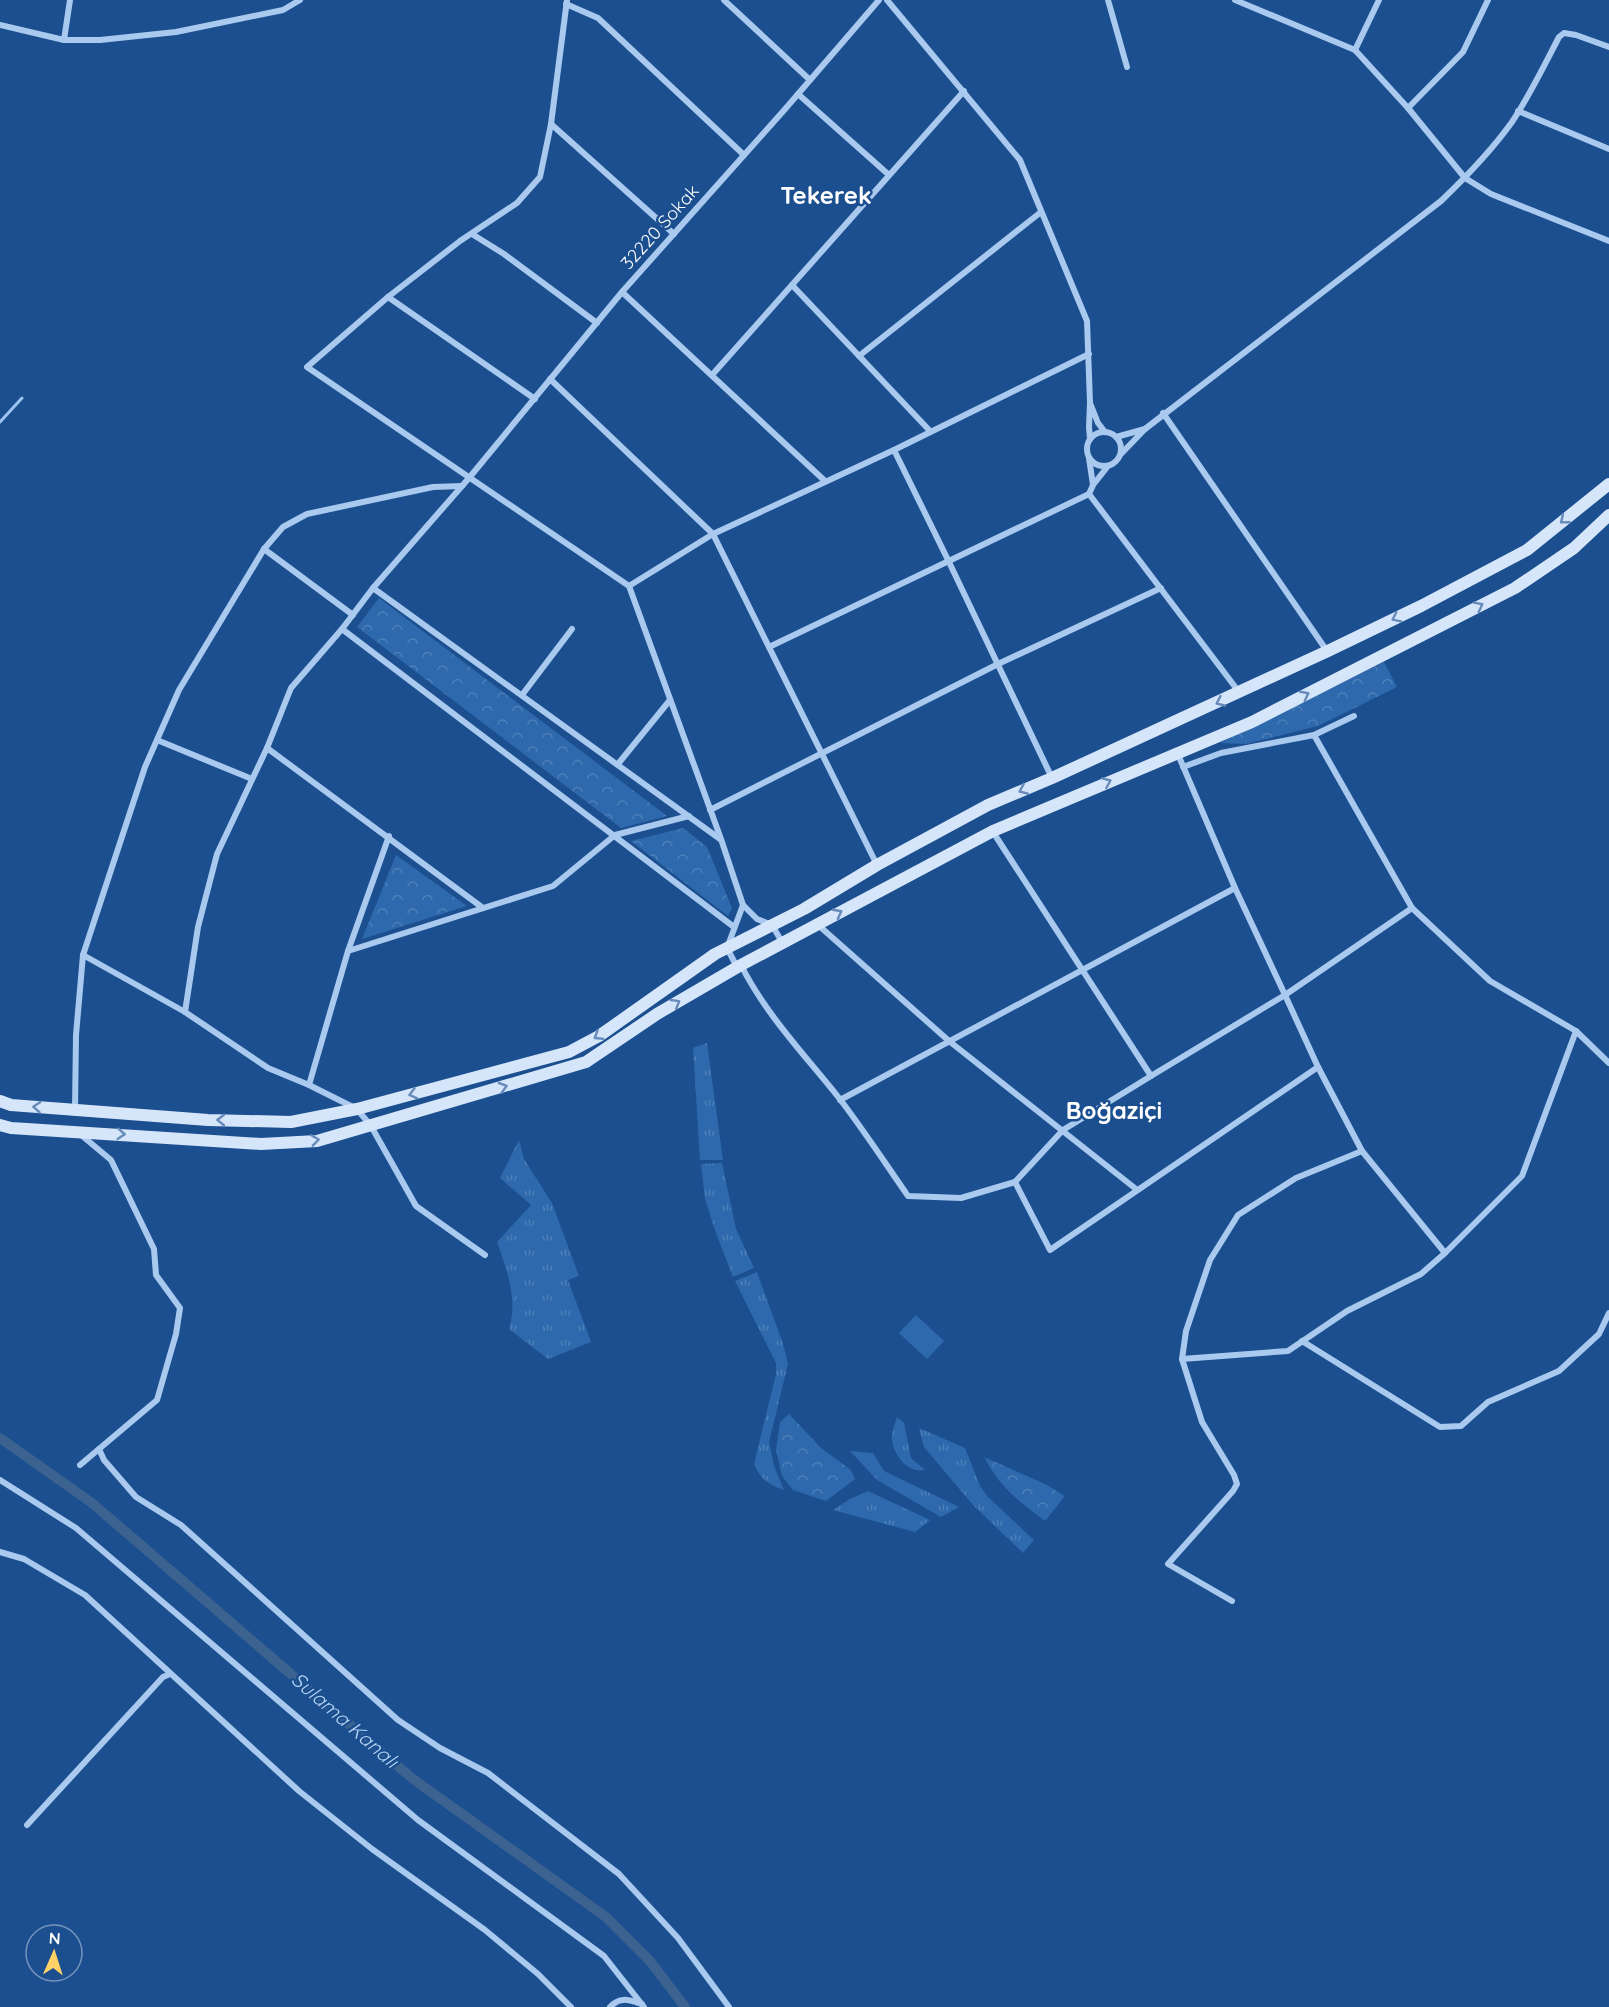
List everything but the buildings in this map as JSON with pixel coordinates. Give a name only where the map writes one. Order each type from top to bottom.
[{"type":"main road","points":[[0,1101],[11,1105],[208,1120],[291,1122],[357,1109],[569,1052],[599,1036],[715,954],[804,909],[877,865],[988,805],[1239,693],[1421,606],[1527,550],[1609,483]]},
{"type":"main road","points":[[0,1125],[11,1128],[261,1144],[317,1141],[586,1062],[657,1014],[739,966],[993,831],[1252,722],[1515,588],[1574,548],[1609,515]]},
{"type":"street","points":[[64,40],[70,0]]},
{"type":"street","points":[[0,25],[64,40],[100,40],[168,34],[284,10],[300,0]]},
{"type":"street","points":[[724,0],[810,80]]},
{"type":"street","name":"32220 Sokak","points":[[186,1012],[198,927],[217,854],[267,748],[291,688],[342,629],[373,588],[469,478],[622,292],[879,0]]},
{"type":"street","points":[[887,0],[1020,160],[1087,321],[1090,404],[1090,439],[1087,451],[1093,485]]},
{"type":"street","points":[[1108,0],[1127,67]]},
{"type":"street","points":[[1235,0],[1355,50],[1408,108],[1465,178],[1491,194],[1609,241]]},
{"type":"street","points":[[1355,50],[1379,0]]},
{"type":"street","points":[[1408,108],[1463,52],[1488,0]]},
{"type":"street","points":[[744,156],[598,18],[566,2],[551,124],[540,177],[517,203],[388,297],[307,366],[628,586],[721,839],[742,905],[757,919],[772,925],[782,942]]},
{"type":"street","points":[[1089,457],[1099,466],[1108,466],[1117,462],[1121,454],[1163,413],[1185,399],[1441,201],[1465,178],[1510,123],[1559,37],[1564,33],[1609,47]]},
{"type":"street","points":[[712,375],[964,92]]},
{"type":"street","points":[[798,94],[890,176]]},
{"type":"street","points":[[1518,111],[1609,149]]},
{"type":"street","points":[[551,124],[674,234]]},
{"type":"street","points":[[859,356],[1041,213]]},
{"type":"street","points":[[472,234],[504,254],[597,323]]},
{"type":"street","points":[[792,285],[930,431]]},
{"type":"street","points":[[622,292],[825,481]]},
{"type":"street","points":[[388,297],[534,399]]},
{"type":"street","points":[[628,586],[713,534],[894,450],[1089,354]]},
{"type":"street","points":[[550,379],[713,534],[877,865]]},
{"type":"street","points":[[1090,404],[1098,423],[1105,432],[1116,437],[1121,444],[1121,454]]},
{"type":"street","points":[[1163,413],[1326,651]]},
{"type":"street","points":[[1116,437],[1145,429]]},
{"type":"street","points":[[1090,439],[1105,432]]},
{"type":"street","points":[[894,450],[1052,778]]},
{"type":"street","points":[[769,646],[1089,495],[1093,485],[1108,466]]},
{"type":"street","points":[[75,1109],[76,1035],[83,955],[145,767],[179,690],[264,549],[283,527],[307,514],[433,487],[462,486]]},
{"type":"street","points":[[1089,495],[1239,693]]},
{"type":"street","points":[[264,549],[353,615]]},
{"type":"street","points":[[373,588],[721,839]]},
{"type":"street","points":[[710,810],[998,664],[1161,588]]},
{"type":"street","points":[[342,629],[734,927]]},
{"type":"street","points":[[522,695],[572,629]]},
{"type":"street","points":[[618,764],[670,700]]},
{"type":"street","points":[[1183,767],[1221,753],[1314,735],[1354,716]]},
{"type":"street","points":[[1314,735],[1412,908],[1490,981],[1576,1031],[1609,1063]]},
{"type":"street","points":[[157,740],[252,779]]},
{"type":"street","points":[[267,748],[389,836],[483,908]]},
{"type":"street","points":[[1177,752],[1234,888],[1318,1066],[1362,1151],[1445,1252]]},
{"type":"street","points":[[348,951],[553,886],[615,835],[689,816]]},
{"type":"street","points":[[993,831],[1151,1076]]},
{"type":"street","points":[[309,1085],[348,951],[389,836]]},
{"type":"street","points":[[840,1100],[1234,888]]},
{"type":"street","points":[[742,905],[727,948],[769,1013],[840,1100],[908,1196],[961,1198],[1015,1182],[1063,1130],[1285,995],[1412,908]]},
{"type":"street","points":[[817,924],[949,1041],[1136,1189]]},
{"type":"street","points":[[83,955],[186,1012],[268,1068],[357,1109],[371,1126],[416,1206],[485,1256]]},
{"type":"street","points":[[1182,1359],[1288,1351],[1347,1311],[1421,1274],[1522,1176],[1576,1031]]},
{"type":"street","points":[[1015,1182],[1050,1250],[1318,1066]]},
{"type":"street","points":[[77,1131],[111,1160],[154,1249],[156,1275],[180,1308],[176,1334],[157,1400],[80,1465]]},
{"type":"street","points":[[1232,1601],[1168,1564],[1237,1484],[1234,1475],[1202,1422],[1182,1359],[1186,1331],[1210,1260],[1238,1215],[1296,1178],[1362,1151]]},
{"type":"street","points":[[1302,1341],[1440,1427],[1461,1426],[1488,1402],[1559,1371],[1599,1334],[1609,1313]]},
{"type":"street","points":[[99,1449],[104,1460],[136,1497],[181,1525],[398,1719],[440,1748],[488,1773],[619,1874],[678,1938],[729,2007]]},
{"type":"street","points":[[0,1480],[76,1528],[418,1820],[604,1956],[643,2006]]},
{"type":"street","points":[[0,1552],[24,1559],[85,1595],[299,1791],[372,1849],[485,1930],[538,1974],[571,2007]]},
{"type":"street","points":[[27,1825],[163,1677],[170,1674]]},
{"type":"street","points":[[610,2007],[618,2000],[624,1999],[643,2006]]},
{"type":"green space","points":[[379,598],[667,816],[621,828],[357,627]]},
{"type":"green space","points":[[1384,662],[1397,687],[1318,726],[1246,744],[1220,743]]},
{"type":"green space","points":[[683,828],[707,847],[732,908],[728,916],[631,841]]},
{"type":"green space","points":[[396,855],[467,906],[362,939]]},
{"type":"green space","points":[[707,1043],[723,1160],[700,1160],[693,1048]]},
{"type":"green space","points":[[519,1140],[524,1159],[552,1203],[579,1276],[568,1280],[591,1342],[548,1359],[509,1329],[512,1296],[508,1274],[497,1242],[531,1205],[500,1178]]},
{"type":"green space","points":[[722,1163],[736,1229],[754,1268],[733,1277],[705,1199],[701,1164]]},
{"type":"green space","points":[[757,1272],[788,1364],[769,1442],[774,1466],[784,1490],[766,1481],[754,1464],[776,1374],[776,1363],[735,1281]]},
{"type":"green space","points":[[916,1315],[944,1341],[927,1359],[899,1333]]},
{"type":"green space","points":[[789,1414],[821,1448],[851,1470],[855,1479],[826,1501],[793,1490],[782,1476],[776,1450],[780,1422]]},
{"type":"green space","points":[[897,1417],[904,1423],[911,1458],[925,1470],[913,1469],[903,1463],[896,1453],[892,1438]]},
{"type":"green space","points":[[919,1428],[965,1448],[980,1486],[988,1497],[1034,1540],[1023,1553],[973,1505],[924,1447]]},
{"type":"green space","points":[[850,1451],[873,1453],[884,1471],[959,1507],[941,1517],[877,1480]]},
{"type":"green space","points":[[984,1457],[1045,1484],[1065,1496],[1045,1521],[1003,1486]]},
{"type":"green space","points":[[868,1491],[930,1520],[915,1532],[833,1510]]},
{"type":"waterway","points":[[0,422],[22,398]]},
{"type":"waterway","name":"Sulama Kanalı","points":[[0,1438],[92,1503],[413,1779],[606,1917],[650,1961],[685,2007]]},
{"type":"district","name":"Tekerek","points":[[826,196]]},
{"type":"district","name":"Boğaziçi","points":[[1114,1111]]}]
